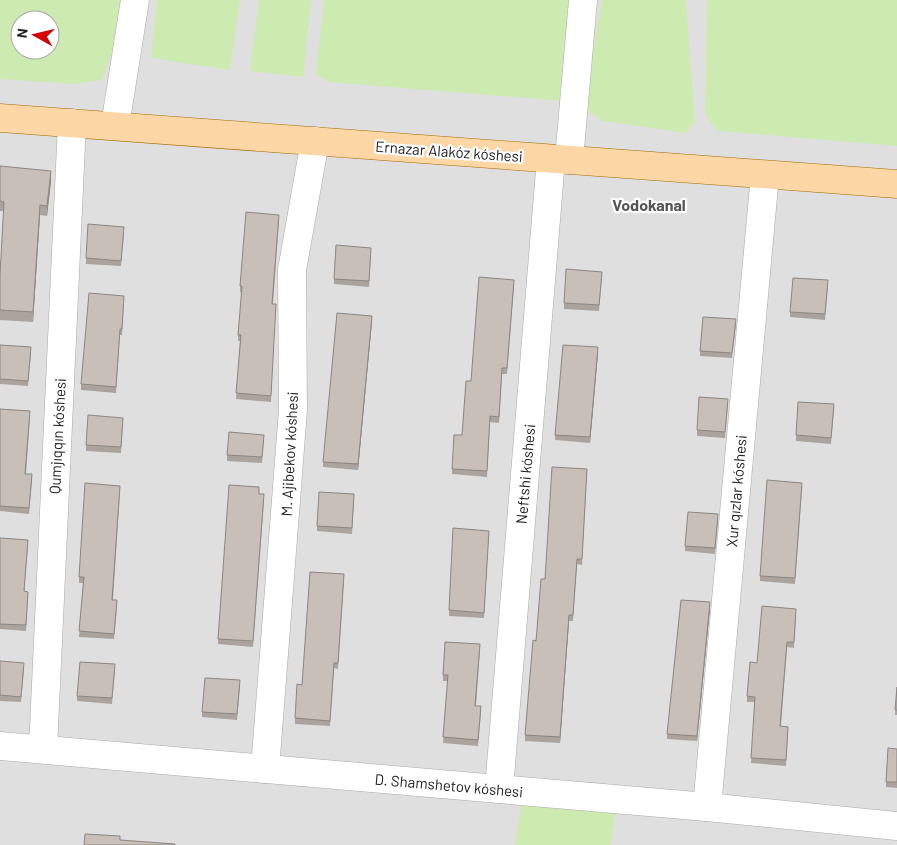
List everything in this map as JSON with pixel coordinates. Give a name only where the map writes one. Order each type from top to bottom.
[{"type":"main road","name":"Ernazar Alakóz kóshesi","points":[[0,118],[897,184]]},
{"type":"street","points":[[115,126],[135,0]]},
{"type":"street","name":"Neftshi kóshesi","points":[[499,789],[560,160],[583,0]]},
{"type":"street","name":"Qumjıqqın kóshesi","points":[[43,749],[72,123]]},
{"type":"street","name":"M. Ajibekov kóshesi","points":[[266,769],[293,410],[292,270],[315,141]]},
{"type":"street","name":"Xur qızlar kóshesi","points":[[707,807],[765,175]]},
{"type":"street","name":"D. Shamshetov kóshesi","points":[[0,746],[707,807],[897,826]]},
{"type":"shaded area","points":[[0,0],[897,0],[897,845],[0,845]]},
{"type":"green space","points":[[0,0],[123,0],[118,36],[102,80],[74,84],[0,79]]},
{"type":"green space","points":[[157,0],[240,0],[230,70],[151,58]]},
{"type":"green space","points":[[259,0],[311,0],[303,77],[250,71]]},
{"type":"green space","points":[[324,0],[575,0],[564,101],[329,82],[316,74]]},
{"type":"green space","points":[[602,0],[686,0],[695,122],[685,133],[603,121],[589,112],[584,101]]},
{"type":"green space","points":[[707,0],[897,0],[897,146],[719,131],[711,124],[705,112]]},
{"type":"green space","points":[[527,801],[615,813],[611,845],[515,845],[521,806]]},
{"type":"building","points":[[0,166],[51,171],[47,206],[40,205],[33,312],[0,310],[4,202],[0,201]]},
{"type":"building","points":[[246,212],[279,215],[272,304],[276,304],[271,396],[236,393],[241,335],[238,335],[242,286],[240,286]]},
{"type":"building","points":[[88,224],[124,227],[121,261],[86,258]]},
{"type":"building","points":[[336,245],[371,248],[369,281],[334,279]]},
{"type":"building","points":[[566,269],[602,272],[599,305],[564,303]]},
{"type":"building","points":[[479,277],[514,280],[507,368],[502,368],[499,417],[490,416],[487,471],[452,469],[454,435],[462,435],[466,381],[471,381]]},
{"type":"building","points":[[793,278],[828,280],[825,314],[790,312]]},
{"type":"building","points":[[89,293],[124,296],[116,387],[81,384]]},
{"type":"building","points":[[337,313],[372,316],[358,464],[323,462]]},
{"type":"building","points":[[703,317],[736,319],[732,353],[700,351]]},
{"type":"building","points":[[0,345],[31,347],[28,381],[0,379]]},
{"type":"building","points":[[563,345],[598,347],[590,437],[555,435]]},
{"type":"building","points":[[699,397],[728,399],[725,432],[697,430]]},
{"type":"building","points":[[798,402],[834,404],[831,438],[796,435]]},
{"type":"building","points":[[0,409],[30,411],[25,474],[32,474],[29,508],[0,506]]},
{"type":"building","points":[[88,415],[123,418],[121,447],[86,445]]},
{"type":"building","points":[[229,432],[264,435],[262,457],[227,455]]},
{"type":"building","points":[[552,467],[587,469],[582,559],[577,559],[573,615],[569,615],[560,737],[525,735],[533,640],[536,641],[541,579],[545,579]]},
{"type":"building","points":[[767,480],[802,483],[795,578],[760,576]]},
{"type":"building","points":[[85,483],[120,486],[112,600],[117,600],[114,634],[79,631],[84,577],[79,577]]},
{"type":"building","points":[[229,485],[259,487],[259,494],[264,494],[253,641],[218,639]]},
{"type":"building","points":[[319,492],[354,494],[352,528],[317,526]]},
{"type":"building","points":[[688,512],[718,514],[715,548],[685,546]]},
{"type":"building","points":[[453,528],[489,531],[484,613],[449,610]]},
{"type":"building","points":[[0,538],[28,540],[24,591],[28,592],[26,625],[0,624]]},
{"type":"building","points":[[310,572],[344,574],[338,663],[334,663],[330,721],[295,718],[297,684],[302,685]]},
{"type":"building","points":[[681,600],[710,602],[697,736],[667,734]]},
{"type":"building","points":[[762,606],[796,609],[794,642],[787,642],[780,726],[788,727],[786,760],[751,758],[755,697],[747,696],[750,662],[757,663]]},
{"type":"building","points":[[445,642],[480,644],[475,706],[481,706],[478,740],[443,737],[448,675],[443,675]]},
{"type":"building","points":[[0,661],[24,663],[21,697],[0,695]]},
{"type":"building","points":[[80,662],[115,664],[112,698],[77,696]]},
{"type":"building","points":[[205,678],[240,680],[237,714],[202,712]]},
{"type":"building","points":[[897,687],[897,710],[895,710]]},
{"type":"building","points":[[888,748],[897,749],[897,782],[886,782]]},
{"type":"building","points":[[85,834],[120,836],[120,840],[175,845],[84,845]]},
{"type":"district","name":"Vodokanal","points":[[649,204]]}]
